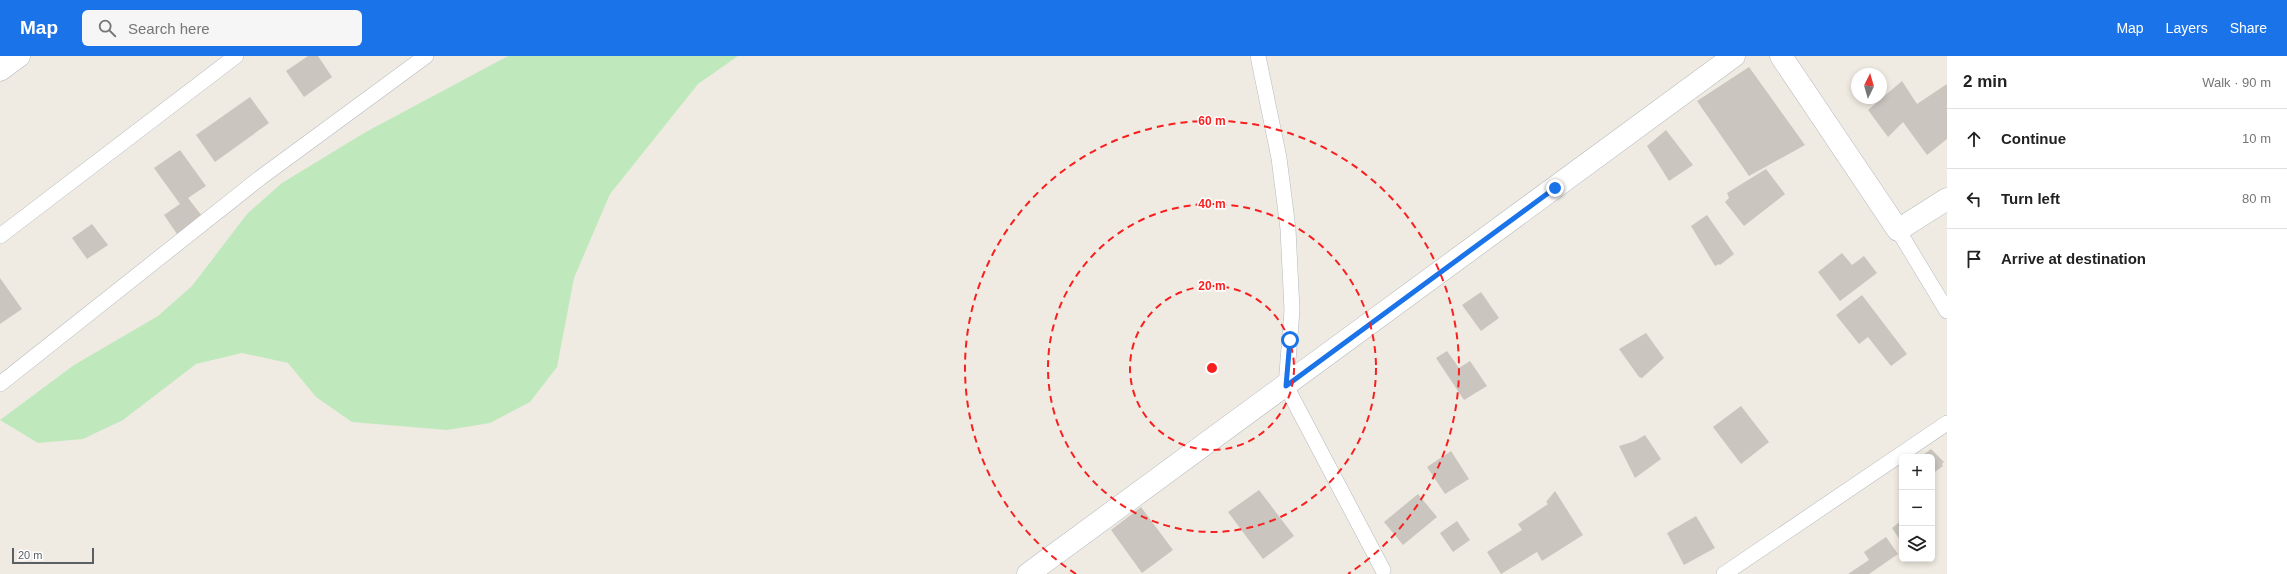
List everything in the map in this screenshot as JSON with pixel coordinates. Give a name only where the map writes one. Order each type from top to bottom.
[{"type":"street","points":[[0,70],[19,56]]},
{"type":"street","points":[[1028,574],[1734,56]]},
{"type":"street","points":[[1781,56],[1898,230],[1947,199]]},
{"type":"lane","points":[[0,236],[236,56]]},
{"type":"lane","points":[[0,384],[260,178],[426,56]]},
{"type":"lane","points":[[1258,56],[1279,158],[1288,229],[1292,310],[1286,386],[1383,570]]},
{"type":"lane","points":[[1898,230],[1947,312]]},
{"type":"lane","points":[[1724,574],[1947,423]]},
{"type":"green space","points":[[508,56],[738,56],[698,84],[610,194],[574,278],[557,367],[530,402],[490,423],[447,430],[352,422],[316,397],[288,363],[242,353],[196,364],[123,420],[83,439],[38,443],[0,420],[74,365],[158,316],[192,286],[247,214],[282,183],[364,133]]},
{"type":"building","points":[[308,56],[318,56],[332,77],[304,97],[286,71]]},
{"type":"building","points":[[1749,67],[1805,145],[1749,176],[1697,101]]},
{"type":"building","points":[[1902,81],[1917,104],[1947,84],[1947,139],[1927,155],[1903,122],[1888,137],[1868,110],[1875,104],[1887,104],[1887,94]]},
{"type":"building","points":[[250,97],[269,123],[215,162],[196,135]]},
{"type":"building","points":[[1666,130],[1693,165],[1669,181],[1647,146]]},
{"type":"building","points":[[180,150],[206,186],[188,198],[202,216],[177,234],[164,215],[180,204],[154,168]]},
{"type":"building","points":[[1766,169],[1785,194],[1744,226],[1725,202],[1729,198],[1727,193]]},
{"type":"building","points":[[1707,215],[1734,254],[1720,265],[1715,266],[1691,226]]},
{"type":"building","points":[[92,224],[108,245],[87,259],[72,238]]},
{"type":"building","points":[[1842,253],[1852,265],[1864,256],[1877,273],[1840,301],[1818,272]]},
{"type":"building","points":[[0,278],[22,309],[0,324]]},
{"type":"building","points":[[1481,292],[1499,318],[1481,331],[1462,305]]},
{"type":"building","points":[[1862,295],[1907,354],[1891,366],[1868,337],[1859,344],[1836,315]]},
{"type":"building","points":[[1646,333],[1664,358],[1642,378],[1639,377],[1619,349]]},
{"type":"building","points":[[1447,351],[1459,368],[1470,361],[1487,386],[1464,400],[1436,358]]},
{"type":"building","points":[[1741,406],[1769,442],[1741,464],[1713,427]]},
{"type":"building","points":[[1645,435],[1661,459],[1635,478],[1619,446],[1635,441]]},
{"type":"building","points":[[1931,449],[1944,462],[1942,464],[1943,466],[1935,472],[1935,454],[1924,454]]},
{"type":"building","points":[[1451,451],[1469,479],[1445,494],[1427,467]]},
{"type":"building","points":[[1259,490],[1294,536],[1263,559],[1228,512]]},
{"type":"building","points":[[1555,491],[1583,535],[1542,561],[1537,552],[1501,574],[1487,552],[1522,530],[1518,524],[1548,504],[1546,502]]},
{"type":"building","points":[[1418,494],[1437,517],[1403,545],[1384,522]]},
{"type":"building","points":[[1141,507],[1173,550],[1142,573],[1111,530]]},
{"type":"building","points":[[1696,516],[1715,548],[1684,565],[1667,533]]},
{"type":"building","points":[[1457,521],[1470,540],[1453,552],[1440,533]]},
{"type":"building","points":[[1899,522],[1899,538],[1892,528]]},
{"type":"building","points":[[1886,537],[1898,554],[1869,574],[1848,574],[1869,560],[1864,552]]},
{"type":"route","points":[[1290,340],[1286,386],[1555,188]]}]
